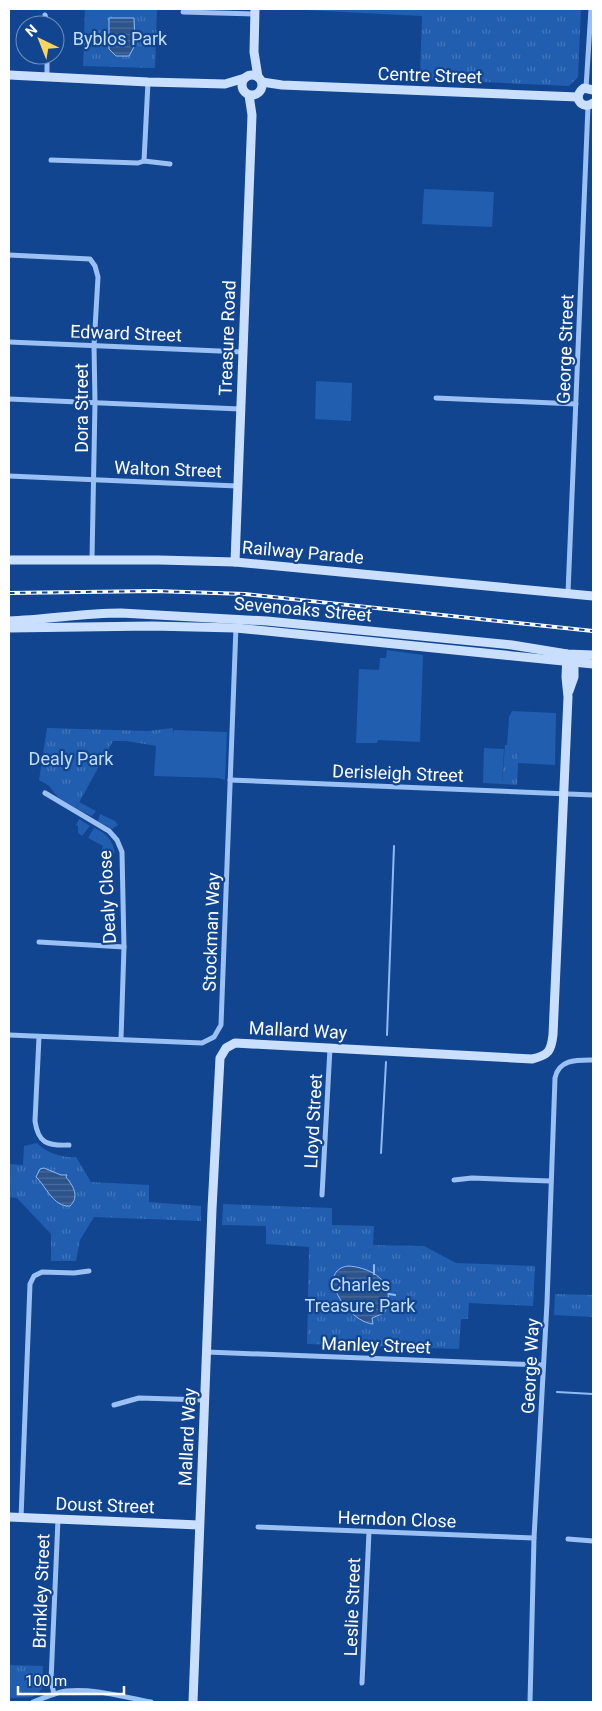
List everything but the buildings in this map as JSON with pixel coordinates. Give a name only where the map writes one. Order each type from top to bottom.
[{"type":"street","points":[[591,9],[590,89],[580,91],[578,97],[581,104],[591,105]]},
{"type":"street","points":[[183,12],[255,11]]},
{"type":"street","name":"Treasure Road","points":[[235,562],[255,11]]},
{"type":"street","points":[[46,77],[47,65]]},
{"type":"street","name":"Centre Street","points":[[9,75],[148,82],[282,85],[578,97]]},
{"type":"street","points":[[144,162],[148,82]]},
{"type":"street","name":"George Street","points":[[568,593],[591,105]]},
{"type":"street","points":[[51,160],[170,164]]},
{"type":"street","name":"Dora Street","points":[[9,255],[90,259],[95,266],[98,277],[94,346],[95,403],[92,559]]},
{"type":"street","name":"Edward Street","points":[[9,342],[243,352]]},
{"type":"street","points":[[436,398],[576,404]]},
{"type":"street","points":[[9,399],[240,409]]},
{"type":"street","name":"Walton Street","points":[[9,476],[237,486]]},
{"type":"street","name":"Railway Parade","points":[[9,560],[92,559],[235,562],[593,596]]},
{"type":"street","name":"Sevenoaks Street","points":[[9,621],[121,613],[236,624]]},
{"type":"street","name":"Sevenoaks Street","points":[[9,628],[293,623],[512,645],[593,664]]},
{"type":"street","name":"Stockman Way","points":[[9,1035],[202,1042],[214,1037],[221,1024],[236,624]]},
{"type":"street","name":"Sevenoaks Street","points":[[571,658],[593,655]]},
{"type":"street","name":"Mallard Way","points":[[193,1702],[220,1058],[226,1048],[235,1043],[532,1059],[541,1057],[548,1052],[553,1035],[568,696],[574,677],[571,658]]},
{"type":"street","name":"Derisleigh Street","points":[[230,780],[593,796]]},
{"type":"street","name":"Dealy Close","points":[[45,793],[109,831],[117,840],[122,852],[124,947],[121,1039]]},
{"type":"street","points":[[40,942],[124,947]]},
{"type":"street","points":[[39,1037],[36,1131],[41,1139],[48,1144],[56,1146],[69,1145]]},
{"type":"street","name":"Lloyd Street","points":[[322,1195],[330,1048]]},
{"type":"street","name":"George Way","points":[[530,1702],[534,1538],[544,1365],[550,1181],[556,1074],[563,1064],[572,1060],[593,1060]]},
{"type":"street","points":[[454,1180],[472,1178],[550,1181]]},
{"type":"street","points":[[22,1518],[30,1284],[34,1276],[42,1272],[74,1273],[89,1271]]},
{"type":"street","name":"Manley Street","points":[[207,1352],[544,1365]]},
{"type":"street","points":[[114,1405],[139,1398],[205,1400]]},
{"type":"street","name":"Doust Street","points":[[9,1517],[199,1525]]},
{"type":"street","name":"Brinkley Street","points":[[54,1694],[51,1681],[58,1519]]},
{"type":"street","name":"Herndon Close","points":[[258,1527],[534,1538]]},
{"type":"street","name":"Leslie Street","points":[[362,1684],[368,1532]]},
{"type":"street","points":[[568,1539],[593,1541]]},
{"type":"street","points":[[33,1702],[65,1691],[95,1691],[151,1702]]},
{"type":"green space","name":"Byblos Park","points":[[85,9],[157,9],[155,68],[83,66]]},
{"type":"green space","points":[[286,9],[581,9],[578,77],[569,86],[420,79],[422,16]]},
{"type":"green space","points":[[424,189],[494,192],[492,227],[422,224]]},
{"type":"green space","points":[[316,381],[352,383],[351,421],[315,419]]},
{"type":"green space","points":[[387,650],[423,655],[420,742],[378,740],[377,743],[356,743],[359,669],[379,670],[380,658],[386,658]]},
{"type":"green space","points":[[512,711],[556,713],[555,765],[518,763],[519,746],[507,746],[509,717]]},
{"type":"green space","name":"Dealy Park","points":[[47,728],[148,731],[173,728],[173,733],[158,733],[157,746],[113,741],[76,808],[59,798],[48,785],[39,780]]},
{"type":"green space","points":[[174,730],[227,732],[225,780],[218,778],[154,776],[157,732],[173,733]]},
{"type":"green space","points":[[505,745],[519,746],[517,785],[502,784]]},
{"type":"green space","points":[[484,748],[504,749],[502,784],[483,783]]},
{"type":"green space","points":[[79,802],[96,811],[91,816],[76,808]]},
{"type":"green space","points":[[100,814],[115,821],[118,825],[112,829],[98,821]]},
{"type":"green space","points":[[79,819],[90,826],[82,836],[78,833],[78,826],[76,825]]},
{"type":"green space","points":[[94,828],[108,838],[113,845],[115,853],[102,854],[103,846],[88,838]]},
{"type":"green space","points":[[37,1143],[45,1150],[55,1154],[76,1157],[91,1182],[149,1185],[149,1202],[201,1206],[201,1221],[94,1217],[80,1240],[76,1261],[51,1261],[51,1234],[17,1198],[9,1197],[9,1164],[23,1165],[24,1146]]},
{"type":"green space","name":"Charles Treasure Park","points":[[223,1204],[332,1208],[332,1225],[374,1226],[373,1245],[424,1246],[456,1263],[535,1266],[533,1306],[469,1303],[468,1319],[461,1319],[459,1349],[307,1344],[309,1247],[266,1244],[266,1226],[222,1225]]},
{"type":"green space","points":[[555,1294],[593,1295],[593,1317],[554,1315]]},
{"type":"green space","points":[[9,1665],[43,1666],[42,1689],[32,1697],[9,1698]]},
{"type":"shaded area","points":[[109,18],[134,18],[135,45],[129,56],[116,56],[109,49]]},
{"type":"shaded area","points":[[44,1168],[61,1175],[67,1175],[66,1177],[73,1187],[75,1195],[75,1199],[70,1206],[54,1200],[36,1177],[40,1169]]},
{"type":"shaded area","points":[[348,1266],[370,1271],[382,1280],[386,1286],[388,1300],[386,1311],[372,1318],[373,1324],[363,1321],[354,1315],[338,1296],[334,1286],[334,1277],[338,1270]]},
{"type":"waterway","points":[[387,1035],[394,846]]},
{"type":"waterway","points":[[381,1153],[386,1062]]},
{"type":"waterway","points":[[374,1265],[374,1274]]},
{"type":"waterway","points":[[389,1294],[395,1295]]},
{"type":"waterway","points":[[557,1392],[593,1394]]},
{"type":"railway","points":[[9,593],[155,591],[245,594],[593,631]]}]
